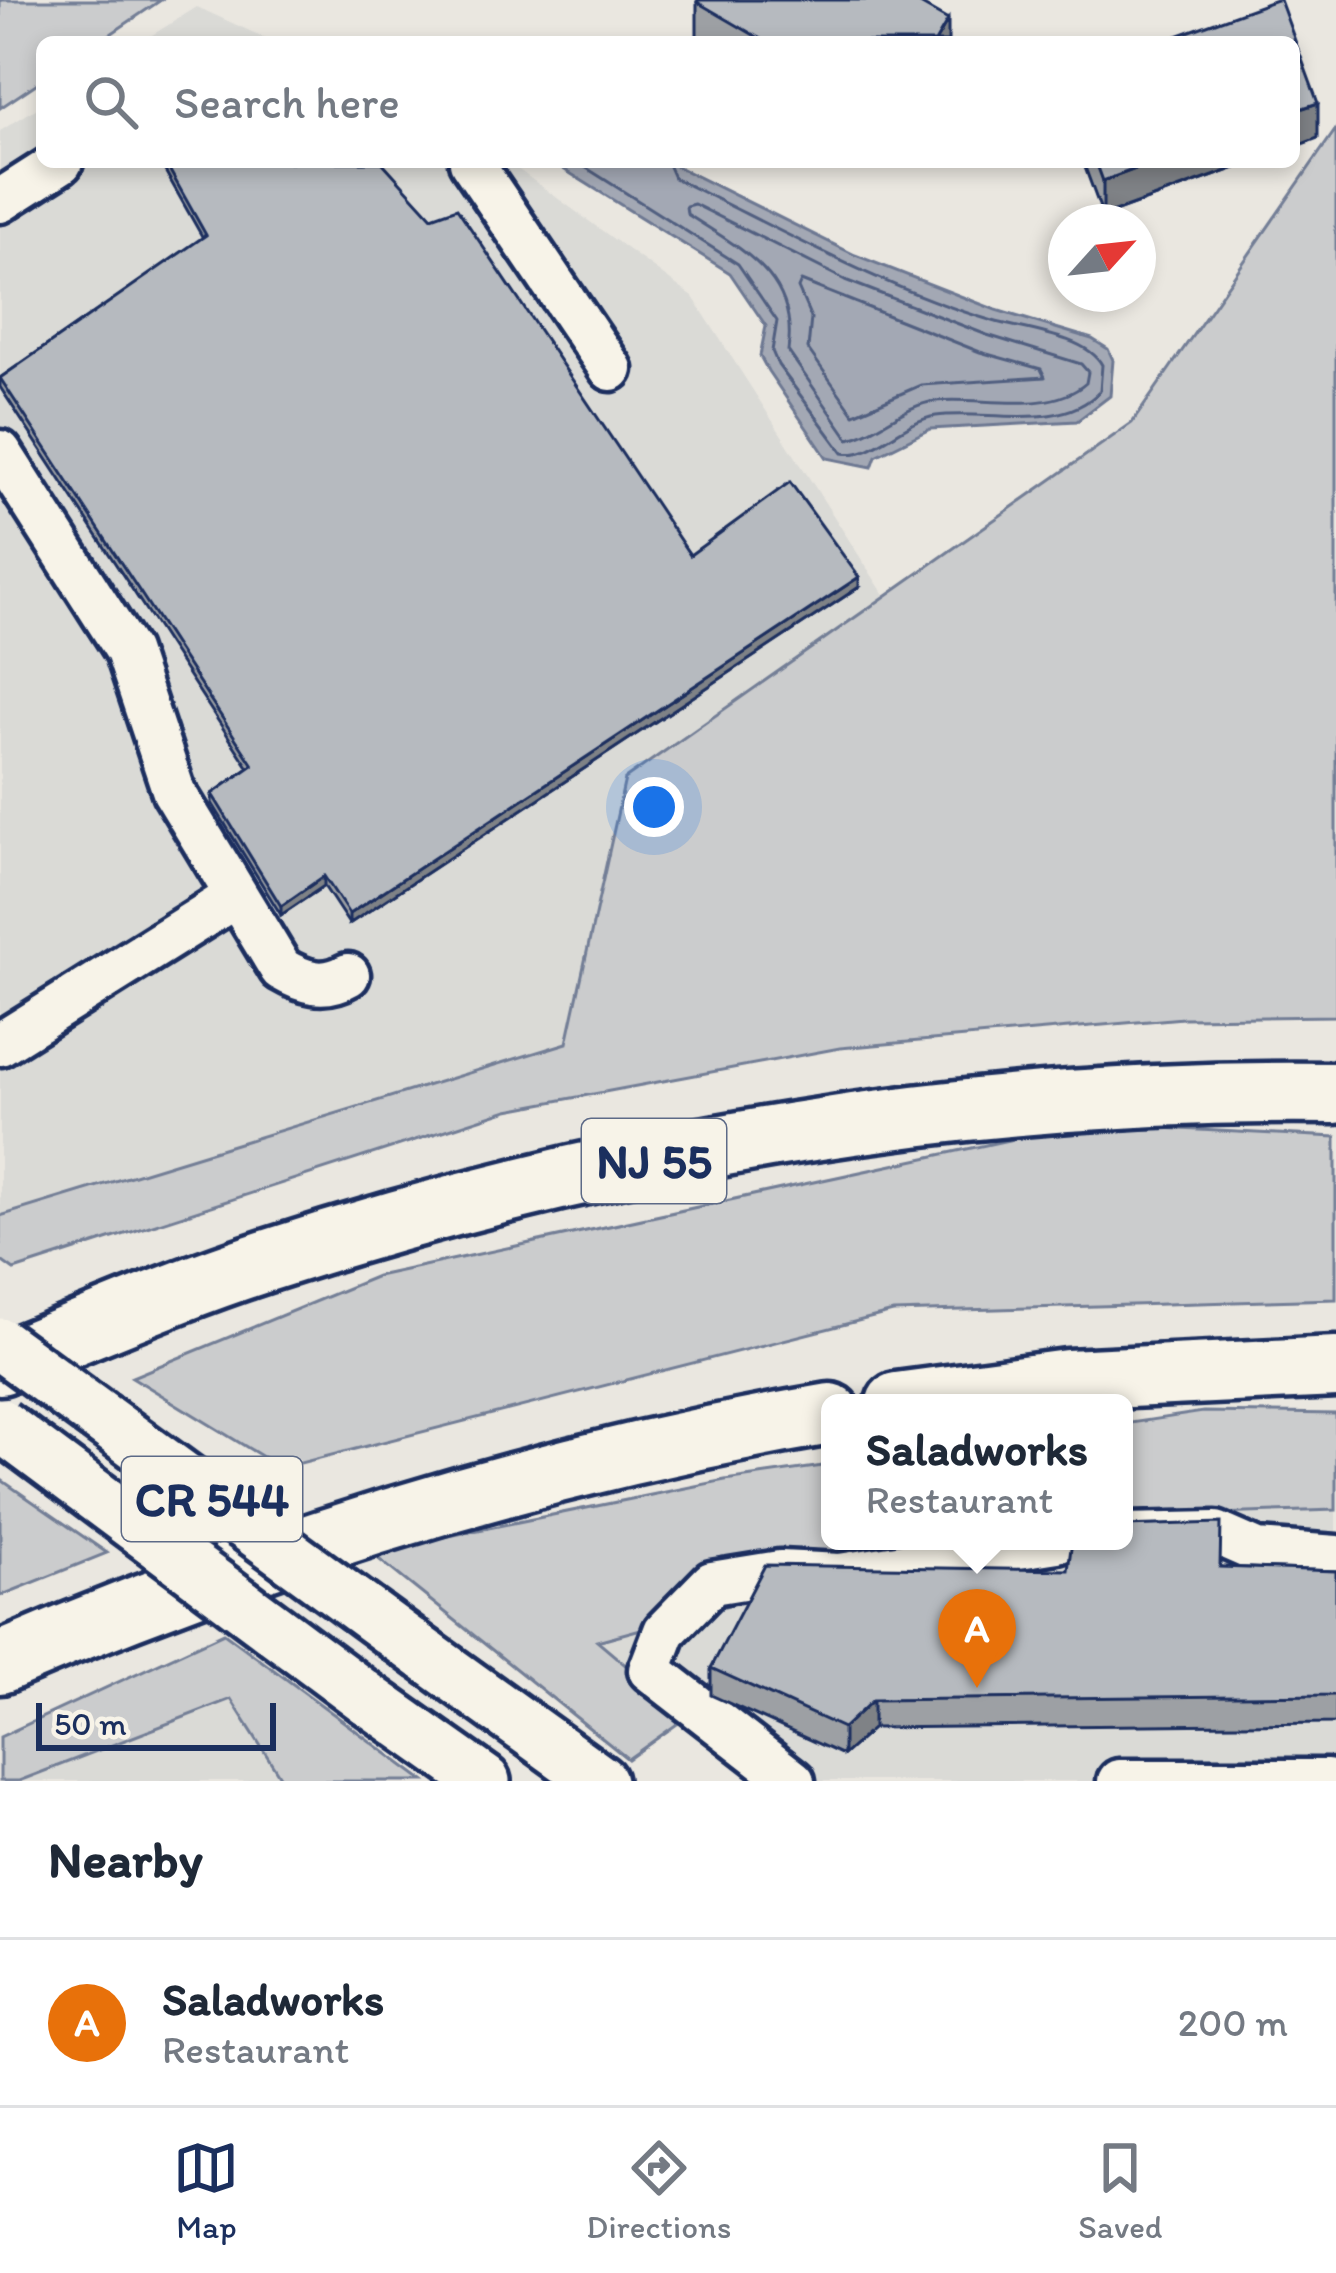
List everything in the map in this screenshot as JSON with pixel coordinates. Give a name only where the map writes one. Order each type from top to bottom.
[{"type":"highway","name":"NJ 55","points":[[0,1364],[257,1264],[521,1186],[798,1132],[973,1109],[1336,1093]]},
{"type":"highway","points":[[964,1394],[1068,1380],[1336,1367]]},
{"type":"highway","points":[[0,1663],[128,1608],[441,1502],[627,1452],[821,1416]]},
{"type":"main road","name":"CR 544","points":[[0,1344],[600,1781]]},
{"type":"main road","name":"CR 544","points":[[0,1425],[484,1781]]},
{"type":"lane","points":[[0,201],[52,168]]},
{"type":"lane","points":[[475,168],[611,369]]},
{"type":"lane","points":[[0,452],[127,651],[173,792],[281,969],[302,981],[322,983],[348,975]]},
{"type":"lane","points":[[0,1044],[236,896]]},
{"type":"lane","points":[[1133,1535],[1216,1533],[1256,1551],[1336,1556]]},
{"type":"lane","points":[[793,1781],[650,1670],[665,1631],[712,1583],[780,1572],[840,1575],[1000,1550]]},
{"type":"lane","points":[[1119,1781],[1327,1781]]},
{"type":"shaded area","points":[[0,0],[161,0],[108,36],[36,36],[36,84],[0,108]]},
{"type":"shaded area","points":[[197,7],[261,36],[151,36]]},
{"type":"shaded area","points":[[36,109],[36,168],[516,168],[693,297],[885,596],[625,779],[568,1043],[0,1216],[0,131]]},
{"type":"shaded area","points":[[1336,129],[1336,1016],[1183,1018],[840,1048],[508,1110],[14,1270],[0,1260],[0,1216],[567,1043],[625,779],[1132,423]]},
{"type":"shaded area","points":[[1083,1124],[1336,1137],[1336,1299],[893,1312],[281,1468],[132,1377],[377,1276]]},
{"type":"shaded area","points":[[1203,1412],[1336,1414],[1336,1510],[1133,1517],[1133,1423]]},
{"type":"shaded area","points":[[821,1466],[821,1550],[930,1550],[597,1641],[687,1717],[628,1759],[370,1552],[725,1480]]},
{"type":"shaded area","points":[[0,1479],[107,1553],[0,1596]]},
{"type":"shaded area","points":[[1336,1510],[1336,1781],[763,1781],[596,1641],[930,1550],[1133,1550],[1133,1517]]},
{"type":"shaded area","points":[[224,1633],[424,1781],[283,1781],[231,1699],[19,1781],[0,1781],[0,1737]]},
{"type":"shaded area","points":[[231,1699],[283,1781],[19,1781]]},
{"type":"water","points":[[562,168],[680,168],[855,255],[996,310],[1092,339],[1108,349],[1113,360],[1110,396],[1077,421],[930,429],[876,456],[872,467],[827,458],[760,356],[766,326],[730,273]]},
{"type":"building","points":[[913,0],[948,20],[939,36],[756,36],[697,2]]},
{"type":"building","points":[[1280,0],[1293,36],[1177,36]]},
{"type":"building","points":[[1300,54],[1318,103],[1300,109]]},
{"type":"building","points":[[168,168],[387,168],[432,217],[457,208],[690,555],[790,482],[859,577],[349,914],[324,876],[281,906],[212,794],[253,765],[0,378],[206,235]]},
{"type":"building","points":[[1098,168],[1138,168],[1103,181]]},
{"type":"building","points":[[1221,1523],[1220,1567],[1336,1571],[1336,1695],[873,1700],[843,1728],[711,1668],[765,1565],[1068,1570],[1071,1550],[1133,1550],[1133,1526]]},
{"type":"place","name":"Saladworks","points":[[977,1688]]}]
